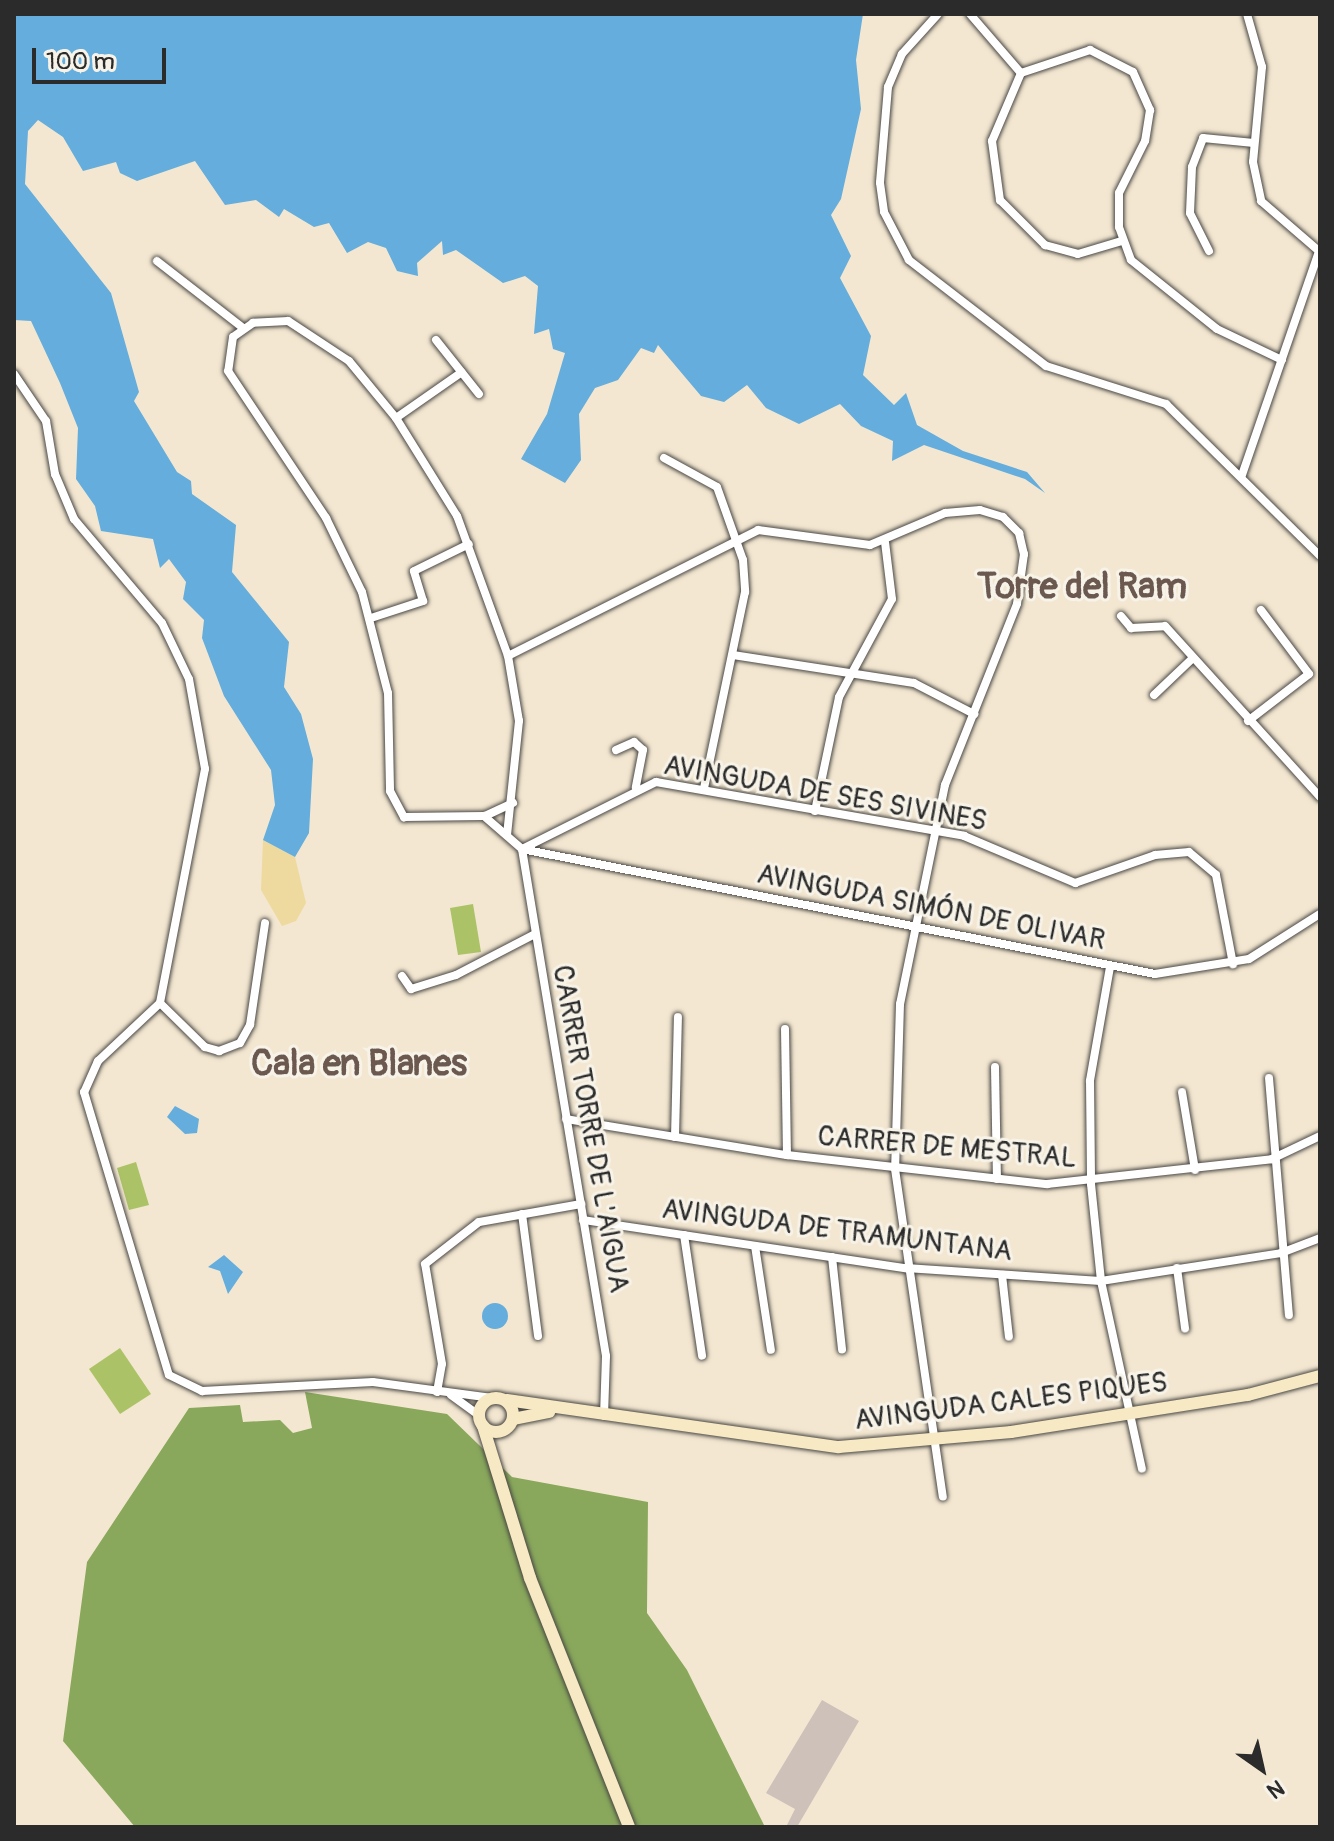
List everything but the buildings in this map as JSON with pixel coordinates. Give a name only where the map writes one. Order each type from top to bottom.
[{"type":"street","points":[[938,14],[902,54],[888,87],[880,183],[884,212],[903,252],[1046,366],[1166,404],[1242,475],[1320,556]]},
{"type":"street","points":[[970,14],[1024,74]]},
{"type":"street","points":[[1242,475],[1319,252],[1261,201],[1254,143],[1262,67],[1247,14]]},
{"type":"street","points":[[1122,241],[1097,251],[1064,251],[1034,238],[1009,215],[994,182],[992,141],[1024,74],[1090,50],[1112,57],[1140,82],[1149,125],[1119,193],[1122,241],[1156,287],[1217,329],[1282,360]]},
{"type":"street","points":[[1209,251],[1190,213],[1192,167],[1203,138],[1254,143]]},
{"type":"street","points":[[157,261],[243,328]]},
{"type":"street","points":[[507,835],[513,803],[519,721],[508,656],[469,544],[396,418],[349,361],[310,330],[272,319],[243,328],[228,349],[228,371],[326,518],[371,618],[388,693],[395,806],[419,820],[484,816],[513,803]]},
{"type":"street","points":[[436,340],[479,394]]},
{"type":"street","points":[[396,418],[462,372]]},
{"type":"street","points":[[14,374],[46,421],[55,474],[74,519],[162,623],[189,679],[205,769],[160,1003],[98,1061],[84,1092],[169,1375],[202,1391],[373,1382],[492,1398],[481,1421]]},
{"type":"street","points":[[664,458],[717,487],[738,536],[745,592],[704,789]]},
{"type":"street","points":[[508,656],[738,536],[780,529],[845,545],[885,542],[967,510],[997,514],[1019,533],[1024,554],[1017,604],[974,714],[933,833],[900,1004],[895,1169],[906,1268],[943,1497]]},
{"type":"street","points":[[815,811],[829,727],[892,599],[885,542]]},
{"type":"street","points":[[371,618],[423,601],[414,571],[469,544]]},
{"type":"street","points":[[1248,721],[1309,674],[1261,610]]},
{"type":"street","points":[[1121,616],[1131,628],[1165,626],[1320,797]]},
{"type":"street","points":[[733,655],[914,683],[974,714]]},
{"type":"street","points":[[1154,695],[1192,659]]},
{"type":"street","points":[[616,750],[634,742],[643,750],[636,787]]},
{"type":"street","name":"AVINGUDA DE SES SIVINES","points":[[522,849],[636,787],[656,782],[981,841],[1075,883],[1155,855],[1189,852],[1216,875],[1233,964]]},
{"type":"street","points":[[484,816],[522,849]]},
{"type":"street","name":"AVINGUDA SIMÓN DE OLIVAR","points":[[522,849],[1110,967],[1177,974],[1233,964],[1275,946],[1320,914]]},
{"type":"street","name":"CARRER TORRE DE L'AIGUA","points":[[522,849],[606,1356],[604,1416]]},
{"type":"street","points":[[160,1003],[205,1047],[219,1051],[240,1043],[250,1025],[265,923]]},
{"type":"street","points":[[402,976],[411,989],[456,975],[535,934]]},
{"type":"street","points":[[1110,967],[1090,1081],[1091,1184],[1101,1281],[1142,1469]]},
{"type":"street","points":[[675,1137],[678,1017]]},
{"type":"street","points":[[785,1029],[787,1155]]},
{"type":"street","points":[[995,1067],[997,1179]]},
{"type":"street","points":[[1269,1078],[1272,1159],[1289,1315]]},
{"type":"street","points":[[1182,1092],[1195,1170]]},
{"type":"street","name":"CARRER DE MESTRAL","points":[[566,1119],[895,1169],[1091,1184],[1272,1159],[1320,1136]]},
{"type":"street","points":[[442,1392],[442,1364],[425,1264],[479,1222],[581,1204]]},
{"type":"street","points":[[522,1214],[538,1336]]},
{"type":"street","name":"AVINGUDA DE TRAMUNTANA","points":[[583,1220],[906,1268],[1101,1281],[1281,1253],[1320,1238]]},
{"type":"street","points":[[684,1235],[702,1356]]},
{"type":"street","points":[[755,1246],[771,1350]]},
{"type":"street","points":[[832,1257],[842,1349]]},
{"type":"street","points":[[1177,1268],[1185,1328]]},
{"type":"street","points":[[1002,1275],[1009,1337]]},
{"type":"street","name":"AVINGUDA CALES PIQUES","points":[[492,1398],[780,1443],[934,1441],[1129,1413],[1320,1376]]},
{"type":"street","points":[[442,1392],[481,1421],[498,1465],[530,1578],[629,1827]]},
{"type":"street","points":[[498,1465],[511,1423],[507,1400]]},
{"type":"street","name":"AVINGUDA CALES PIQUES","points":[[481,1421],[497,1432],[511,1423],[563,1411]]},
{"type":"shaded area","points":[[822,1700],[859,1721],[797,1827],[786,1827],[795,1809],[766,1793]]},
{"type":"green space","points":[[473,904],[481,952],[458,955],[450,908]]},
{"type":"green space","points":[[136,1162],[149,1205],[129,1210],[117,1168]]},
{"type":"green space","points":[[120,1348],[151,1394],[120,1414],[89,1369]]},
{"type":"green space","points":[[305,1392],[447,1414],[512,1477],[648,1502],[647,1613],[687,1670],[765,1827],[135,1827],[63,1741],[87,1562],[189,1408],[240,1405],[243,1422],[280,1420],[293,1433],[312,1428]]},
{"type":"sand","points":[[263,840],[295,857],[306,903],[296,921],[282,926],[261,890]]},
{"type":"water","points":[[14,14],[863,14],[856,60],[861,109],[841,199],[831,215],[851,256],[840,278],[871,336],[863,375],[894,405],[906,393],[917,425],[963,451],[1027,472],[1045,493],[1025,479],[924,445],[892,461],[893,441],[861,426],[840,404],[799,424],[766,408],[747,385],[724,402],[701,396],[658,345],[654,353],[641,348],[618,380],[595,388],[579,414],[581,460],[565,483],[521,459],[547,414],[565,353],[553,349],[549,329],[534,334],[538,286],[525,276],[503,283],[456,250],[443,255],[442,241],[417,263],[418,276],[397,271],[386,248],[368,242],[347,253],[329,223],[314,227],[284,209],[279,217],[256,200],[225,205],[195,161],[137,181],[120,173],[116,162],[83,171],[63,137],[38,120],[28,131],[25,184],[111,293],[139,392],[134,401],[177,472],[191,481],[192,494],[236,525],[232,572],[289,642],[284,687],[301,714],[313,759],[309,833],[295,857],[263,840],[275,805],[271,770],[224,696],[202,638],[204,620],[183,599],[186,582],[169,559],[160,568],[153,539],[101,531],[95,506],[76,479],[78,428],[60,383],[31,321],[14,320]]},
{"type":"water","points":[[175,1106],[199,1119],[197,1133],[185,1134],[167,1117]]},
{"type":"water","points":[[224,1255],[243,1272],[228,1294],[220,1271],[208,1267]]},
{"type":"water","points":[[495,1303],[504,1307],[508,1316],[504,1325],[495,1329],[486,1325],[482,1316],[486,1307]]},
{"type":"district","name":"Torre del Ram","points":[[1082,587]]},
{"type":"district","name":"Cala en Blanes","points":[[359,1064]]}]
